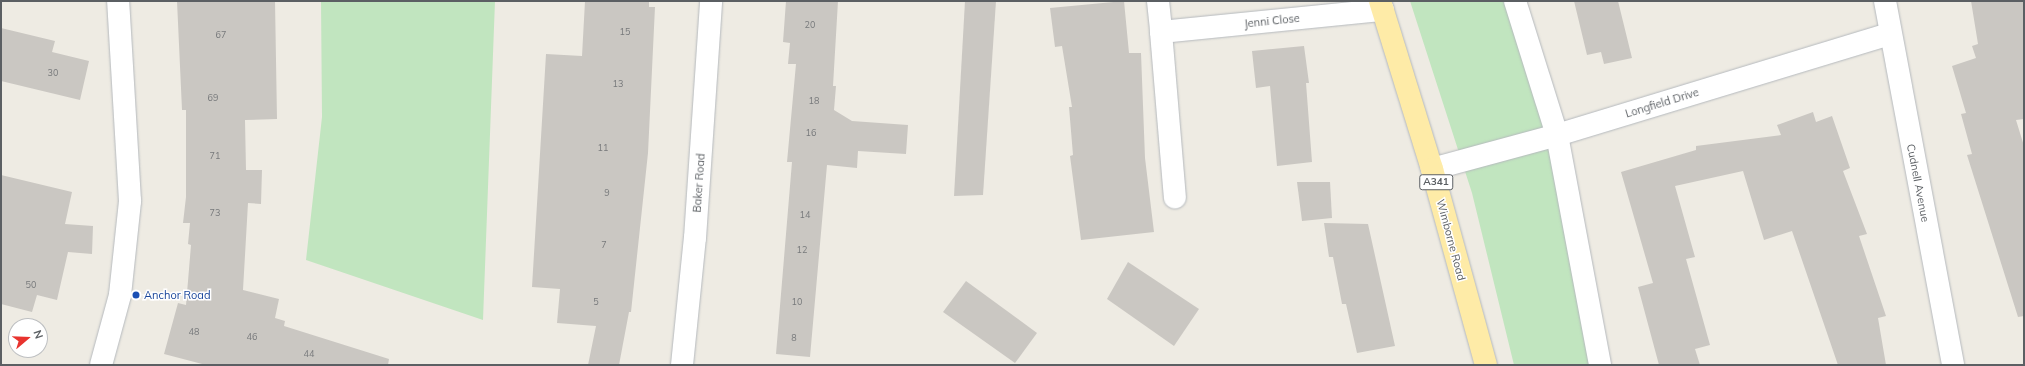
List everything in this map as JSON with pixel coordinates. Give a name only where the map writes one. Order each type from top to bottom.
[{"type":"main road","name":"Wimborne Road","points":[[1381,6],[1432,169],[1486,365]]},
{"type":"street","points":[[101,365],[120,294],[130,201],[118,1]]},
{"type":"street","name":"Baker Road","points":[[682,365],[695,238],[711,1]]},
{"type":"street","points":[[1158,1],[1175,197]]},
{"type":"street","points":[[1516,1],[1557,135],[1600,365]]},
{"type":"street","name":"Cudnell Avenue","points":[[1885,1],[1953,365]]},
{"type":"street","name":"Jenni Close","points":[[1161,32],[1381,6]]},
{"type":"street","name":"Longfield Drive","points":[[1432,169],[1557,135],[1890,34]]},
{"type":"green space","points":[[321,1],[495,1],[483,320],[306,260],[322,117]]},
{"type":"green space","points":[[1410,1],[1515,1],[1600,365],[1514,365],[1472,193]]},
{"type":"building","points":[[177,1],[275,1],[277,119],[245,120],[246,170],[262,170],[261,204],[248,203],[243,290],[279,299],[275,318],[285,321],[284,326],[389,359],[388,365],[206,365],[164,354],[178,303],[186,305],[191,245],[188,244],[190,223],[183,223],[186,197],[186,110],[182,110]]},
{"type":"building","points":[[585,1],[649,1],[649,7],[655,7],[648,153],[631,312],[629,312],[619,365],[588,365],[596,326],[557,323],[560,289],[532,287],[546,54],[582,56]]},
{"type":"building","points":[[786,1],[838,1],[833,86],[836,86],[834,110],[852,121],[908,125],[906,154],[858,151],[857,168],[827,165],[810,357],[776,354],[792,162],[787,162],[796,64],[788,64],[790,43],[783,42]]},
{"type":"building","points":[[965,1],[996,1],[983,195],[954,196]]},
{"type":"building","points":[[1124,1],[1129,53],[1141,53],[1145,158],[1154,232],[1081,240],[1070,156],[1073,155],[1069,107],[1072,107],[1062,46],[1055,47],[1050,8]]},
{"type":"building","points":[[1574,1],[1618,1],[1632,58],[1604,64],[1601,52],[1587,55]]},
{"type":"building","points":[[1971,1],[2024,1],[2024,119],[2016,120],[2024,146],[2024,316],[2018,317],[1967,155],[1972,154],[1961,114],[1966,113],[1952,66],[1976,58],[1972,46],[1978,44]]},
{"type":"building","points":[[1,28],[55,41],[52,52],[89,61],[80,100],[1,81]]},
{"type":"building","points":[[1304,46],[1309,83],[1306,83],[1312,162],[1277,166],[1270,86],[1256,88],[1252,51]]},
{"type":"building","points":[[1813,112],[1816,122],[1832,116],[1850,168],[1843,171],[1867,234],[1859,236],[1886,316],[1878,318],[1886,365],[1838,365],[1792,231],[1764,240],[1743,171],[1675,186],[1695,257],[1686,259],[1710,345],[1695,349],[1700,365],[1659,365],[1638,287],[1653,283],[1621,172],[1696,150],[1696,146],[1781,135],[1777,125]]},
{"type":"building","points":[[1,175],[72,192],[65,224],[93,226],[92,254],[68,252],[57,300],[37,295],[32,312],[1,304]]},
{"type":"building","points":[[1297,182],[1330,182],[1332,218],[1302,221]]},
{"type":"building","points":[[1324,223],[1368,224],[1395,346],[1357,353],[1346,304],[1342,304],[1333,257],[1329,257]]},
{"type":"building","points":[[1128,262],[1199,309],[1174,346],[1107,299]]},
{"type":"building","points":[[966,281],[1037,333],[1015,363],[943,312]]},
{"type":"place","name":"Anchor Road","points":[[136,295]]}]
